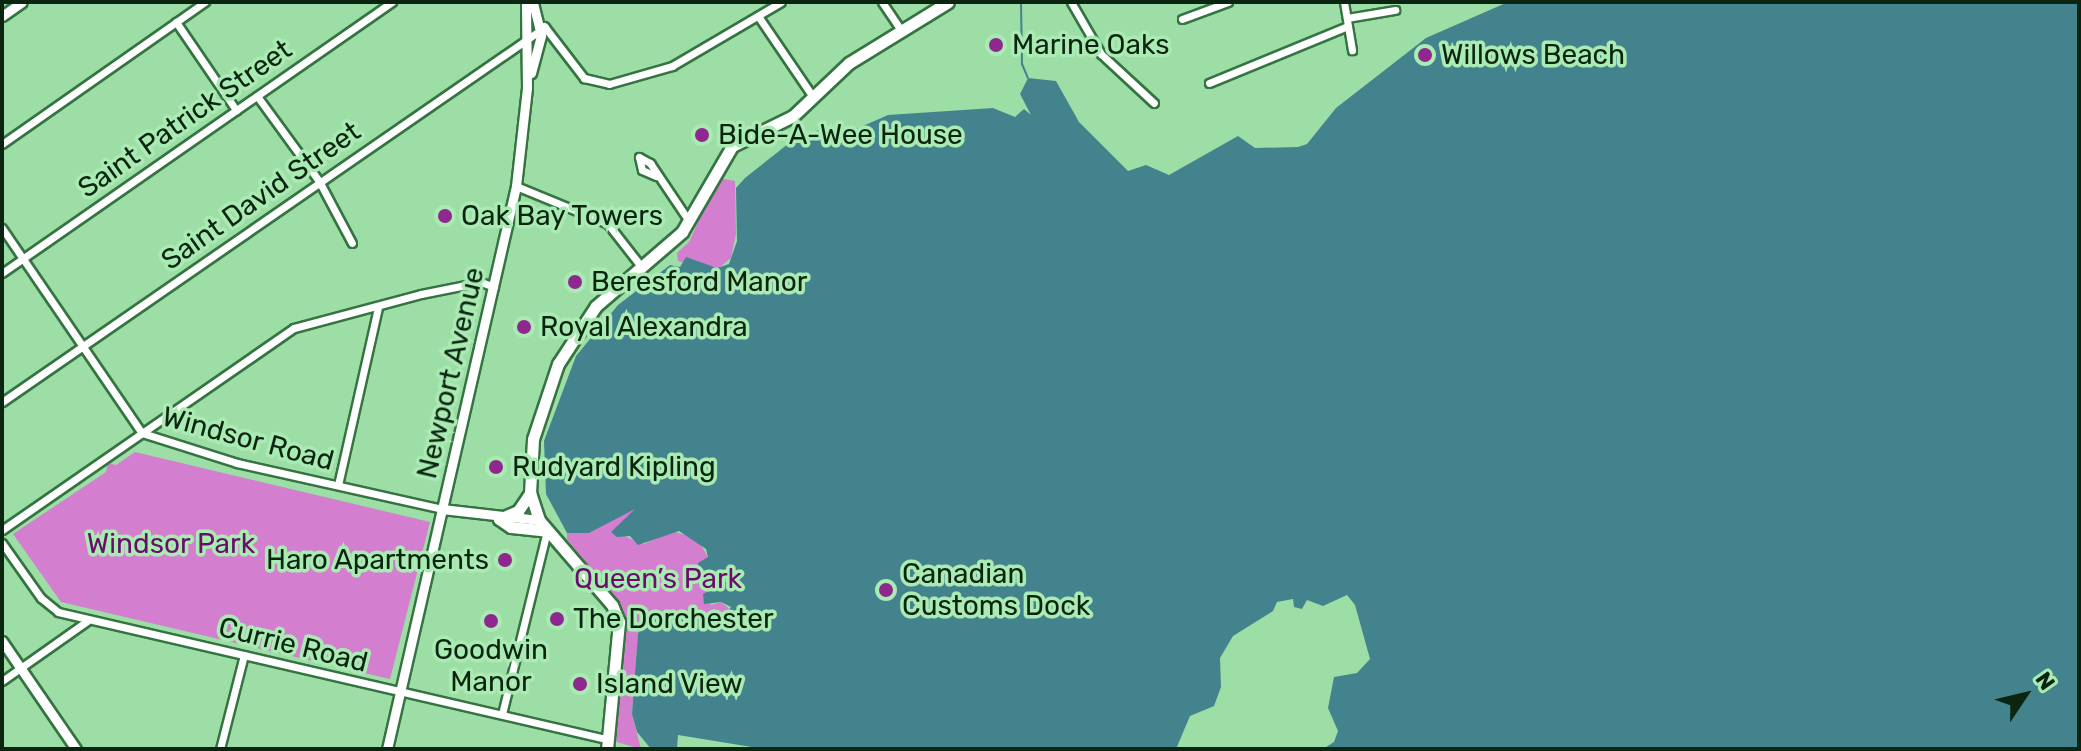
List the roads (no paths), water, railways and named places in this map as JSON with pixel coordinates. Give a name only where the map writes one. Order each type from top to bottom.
[{"type":"main road","points":[[607,744],[619,622],[612,605],[539,520],[530,493],[533,439],[558,364],[584,319],[689,221],[732,146],[793,116],[849,63],[948,2]]},
{"type":"main road","points":[[499,519],[518,511],[530,493]]},
{"type":"main road","points":[[499,519],[511,527],[547,531]]},
{"type":"street","points":[[2,16],[22,2]]},
{"type":"street","points":[[2,144],[176,22],[193,5],[205,2]]},
{"type":"street","name":"Saint Patrick Street","points":[[2,273],[392,2]]},
{"type":"street","name":"Newport Avenue","points":[[387,749],[516,186],[527,88],[526,2]]},
{"type":"street","points":[[533,2],[542,29],[576,69],[597,85],[672,66],[781,2]]},
{"type":"street","points":[[882,2],[900,29]]},
{"type":"street","points":[[1071,2],[1095,47],[1154,103]]},
{"type":"street","points":[[1182,19],[1228,2]]},
{"type":"street","points":[[1344,2],[1352,50]]},
{"type":"street","points":[[1209,83],[1347,22],[1395,10]]},
{"type":"street","points":[[758,16],[814,98]]},
{"type":"street","points":[[176,22],[236,110]]},
{"type":"street","points":[[527,88],[542,29]]},
{"type":"street","name":"Saint David Street","points":[[2,402],[542,29]]},
{"type":"street","points":[[257,96],[319,181],[352,243]]},
{"type":"street","points":[[656,176],[689,221]]},
{"type":"street","points":[[516,186],[608,224],[640,265]]},
{"type":"street","name":"Windsor Road","points":[[2,228],[142,433],[195,452],[442,509],[499,519],[539,520]]},
{"type":"street","points":[[2,530],[294,328],[462,286],[494,287]]},
{"type":"street","points":[[338,485],[378,308]]},
{"type":"street","points":[[502,714],[547,531]]},
{"type":"street","name":"Currie Road","points":[[2,543],[48,606],[87,621],[502,714],[607,744]]},
{"type":"street","points":[[2,681],[87,621]]},
{"type":"street","points":[[2,641],[76,749]]},
{"type":"street","points":[[220,749],[244,655]]},
{"type":"water","points":[[1508,2],[2079,2],[2079,749],[1323,749],[1334,742],[1338,731],[1328,708],[1334,677],[1357,673],[1370,659],[1355,605],[1347,595],[1323,606],[1307,600],[1302,609],[1294,607],[1293,599],[1277,602],[1273,611],[1233,636],[1220,658],[1221,687],[1214,706],[1190,716],[1176,749],[764,749],[678,735],[677,749],[651,749],[637,732],[632,714],[638,633],[652,619],[725,616],[731,607],[721,602],[704,604],[703,594],[729,580],[699,577],[698,563],[708,557],[706,549],[679,531],[638,545],[630,536],[617,537],[611,532],[635,509],[589,533],[567,533],[546,494],[544,441],[576,356],[618,305],[670,265],[680,267],[686,257],[717,268],[729,264],[737,241],[736,188],[745,178],[793,140],[819,130],[831,140],[888,115],[993,108],[1015,117],[1024,109],[1031,115],[1020,94],[1028,78],[1056,81],[1079,122],[1128,171],[1146,165],[1169,175],[1238,136],[1255,148],[1298,147],[1307,144],[1336,108],[1426,38]]},
{"type":"waterway","points":[[1021,2],[1022,64],[1028,78]]},
{"type":"place","name":"Marine Oaks","points":[[996,45]]},
{"type":"place","name":"Willows Beach","points":[[1425,55]]},
{"type":"place","name":"Bide-A-Wee House","points":[[702,135]]},
{"type":"place","name":"Oak Bay Towers","points":[[445,216]]},
{"type":"place","name":"Beresford Manor","points":[[575,282]]},
{"type":"place","name":"Royal Alexandra","points":[[524,327]]},
{"type":"place","name":"Rudyard Kipling","points":[[496,467]]},
{"type":"place","name":"Haro Apartments","points":[[505,560]]},
{"type":"place","name":"Canadian Customs Dock","points":[[886,590]]},
{"type":"place","name":"The Dorchester","points":[[557,619]]},
{"type":"place","name":"Goodwin Manor","points":[[491,621]]},
{"type":"place","name":"Island View","points":[[580,684]]},
{"type":"park label","name":"Windsor Park","points":[[171,544]]},
{"type":"park label","name":"Queen’s Park","points":[[658,579]]}]
